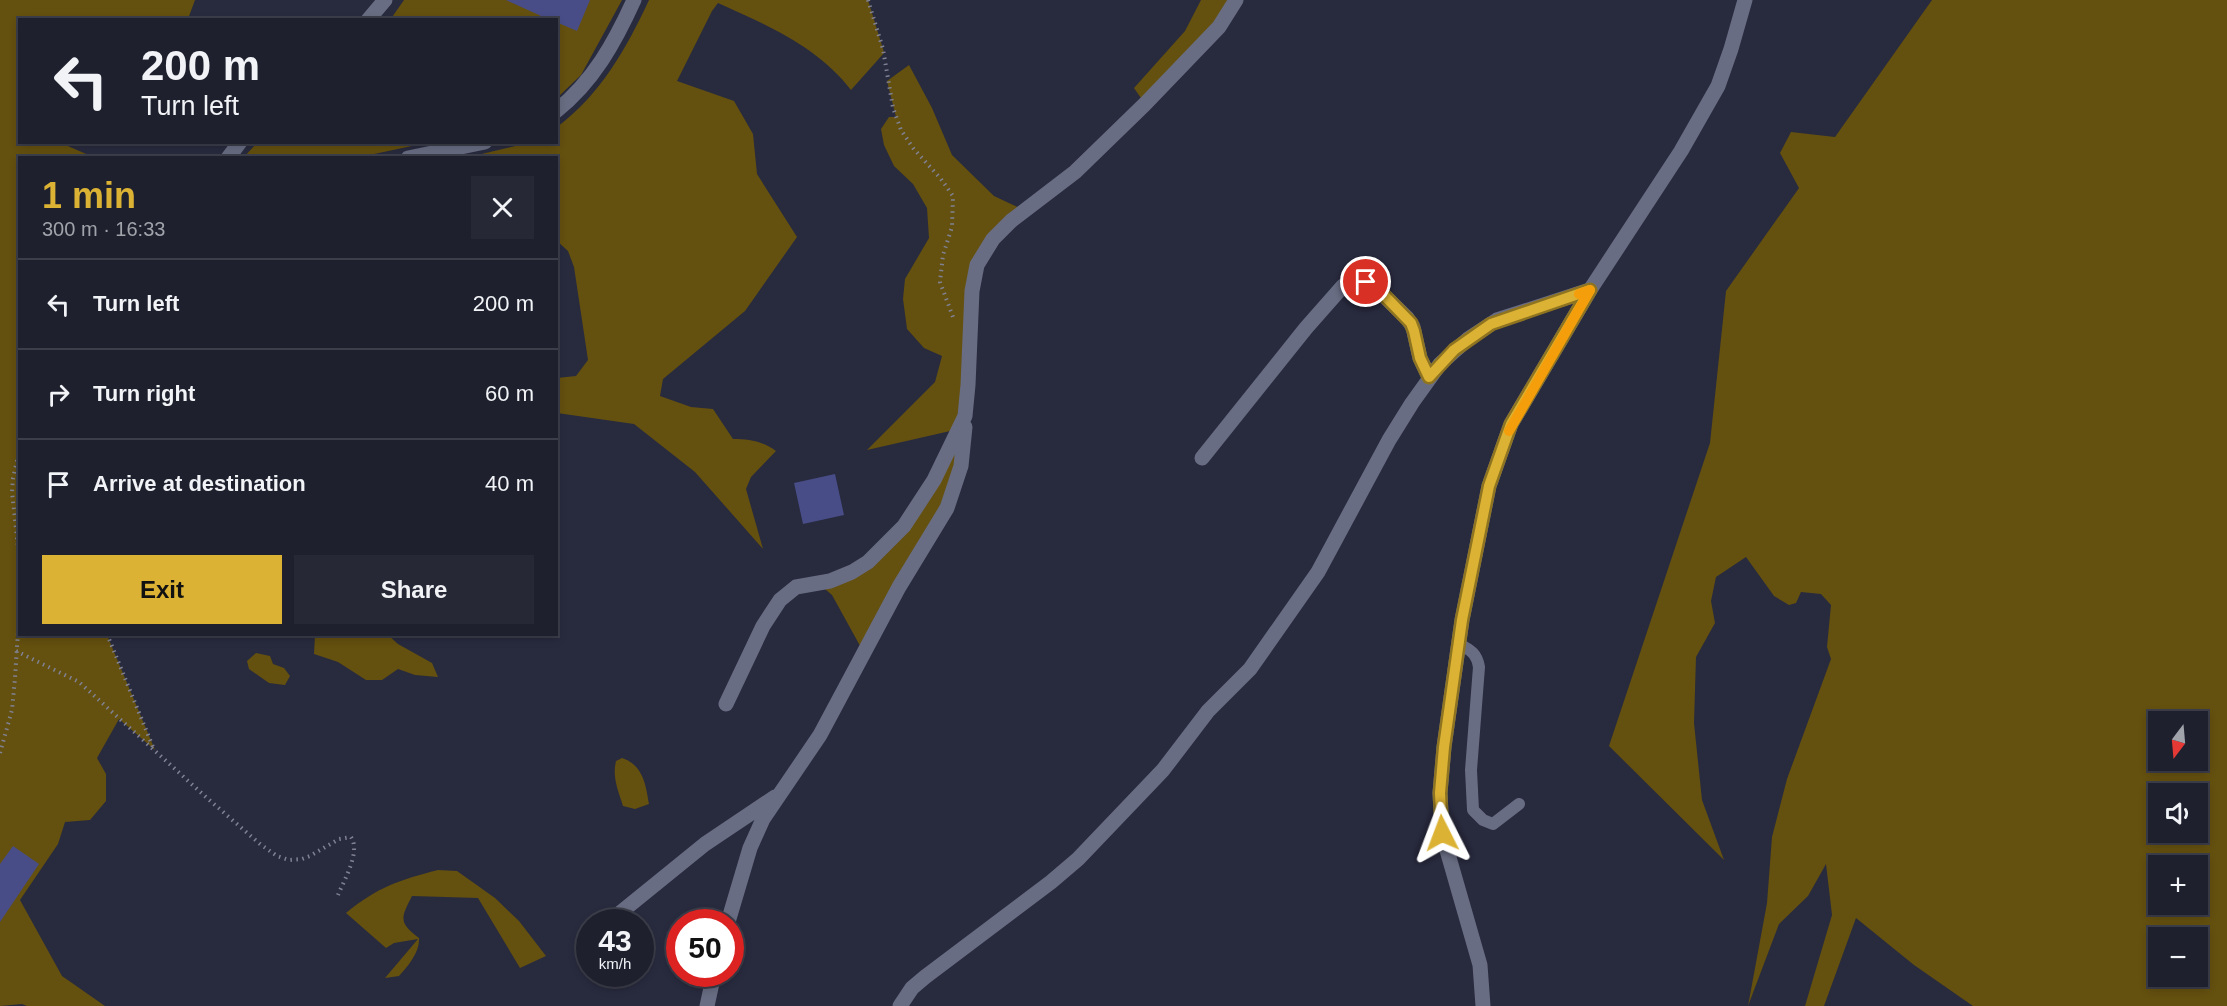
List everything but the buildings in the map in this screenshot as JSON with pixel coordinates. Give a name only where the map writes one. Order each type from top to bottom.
[{"type":"street","points":[[370,18],[385,0]]},
{"type":"street","points":[[558,109],[574,96],[595,72],[634,0]]},
{"type":"street","points":[[732,909],[756,833],[820,735],[899,587],[947,508],[961,466],[969,374],[972,291],[978,265],[987,249],[1011,221],[1075,172],[1145,104],[1223,22],[1236,0]]},
{"type":"street","points":[[1483,1006],[1480,965],[1442,833],[1440,793],[1444,747],[1459,644],[1476,544],[1489,486],[1511,424],[1590,290],[1681,152],[1718,86],[1731,50],[1744,0]]},
{"type":"street","points":[[418,156],[475,144]]},
{"type":"street","points":[[1202,458],[1306,328],[1343,286],[1353,280],[1362,280],[1375,287],[1407,318],[1414,331],[1420,358],[1429,377]]},
{"type":"street","points":[[900,1006],[912,988],[924,977],[1051,882],[1078,859],[1163,770],[1208,711],[1250,669],[1318,572],[1372,469],[1429,377],[1454,350],[1491,324],[1590,290]]},
{"type":"street","points":[[726,704],[763,626],[780,600],[796,587],[830,580],[852,572],[878,554],[904,526],[925,496],[965,416]]},
{"type":"street","points":[[625,909],[705,844],[782,792]]},
{"type":"street","points":[[707,1006],[711,987]]},
{"type":"lane","points":[[1459,644],[1471,650],[1478,658],[1479,668],[1471,770],[1473,810],[1483,820],[1493,824],[1519,804]]},
{"type":"path","points":[[868,0],[883,49],[893,108],[901,130],[953,196],[952,227],[943,255],[940,282],[957,325]]},
{"type":"path","points":[[0,753],[12,710],[16,651],[18,547],[12,492],[18,457]]},
{"type":"path","points":[[108,636],[155,750]]},
{"type":"path","points":[[16,651],[79,682],[253,838],[277,856],[289,860],[302,859],[339,839],[351,837],[354,841],[353,852],[338,895]]},
{"type":"shaded area","points":[[0,0],[195,0],[188,18],[18,18],[18,144],[63,144],[91,156],[18,156],[18,636],[107,636],[155,750],[119,719],[97,758],[106,774],[106,801],[90,820],[65,822],[58,844],[20,900],[62,976],[105,1006],[27,1006],[22,1004],[0,1006]]},
{"type":"shaded area","points":[[404,0],[622,0],[581,75],[558,97],[558,18],[391,18]]},
{"type":"shaded area","points":[[649,0],[868,0],[884,53],[851,90],[823,61],[807,49],[773,29],[718,3],[677,81],[734,101],[753,134],[757,174],[797,237],[745,311],[663,379],[660,396],[691,407],[713,409],[733,439],[755,441],[776,451],[751,477],[746,489],[763,549],[695,472],[634,424],[558,413],[558,378],[576,376],[588,360],[574,267],[568,251],[558,242],[558,156],[473,156],[524,144],[558,144],[558,126],[587,100],[611,70]]},
{"type":"shaded area","points":[[1201,0],[1236,0],[1145,104],[1134,88],[1185,31]]},
{"type":"shaded area","points":[[1932,0],[2227,0],[2227,1006],[1973,1006],[1914,965],[1856,918],[1824,1006],[1805,1006],[1832,915],[1826,864],[1808,896],[1779,924],[1748,1006],[1767,903],[1772,837],[1787,779],[1831,659],[1827,647],[1831,605],[1821,594],[1801,592],[1796,603],[1789,605],[1774,596],[1746,557],[1716,577],[1711,601],[1715,623],[1696,657],[1694,723],[1702,800],[1724,860],[1609,746],[1710,443],[1726,291],[1799,188],[1780,153],[1791,132],[1835,137]]},
{"type":"shaded area","points":[[909,65],[932,108],[952,155],[994,196],[1024,210],[982,256],[961,466],[864,653],[832,595],[818,583],[878,554],[959,429],[867,450],[935,382],[942,356],[924,348],[907,329],[903,299],[905,279],[929,238],[927,208],[913,184],[894,166],[884,145],[881,129],[889,117],[896,117],[887,81]]},
{"type":"shaded area","points":[[256,144],[421,144],[365,156],[245,156]]},
{"type":"shaded area","points":[[315,636],[389,636],[398,644],[432,663],[438,677],[415,675],[398,669],[382,680],[366,680],[338,662],[314,654]]},
{"type":"shaded area","points":[[256,653],[270,656],[273,664],[284,668],[290,676],[285,685],[269,683],[249,669],[247,661]]},
{"type":"shaded area","points":[[622,758],[635,765],[642,776],[649,804],[635,809],[623,806],[615,773],[616,761]]},
{"type":"shaded area","points":[[438,870],[457,871],[495,898],[519,921],[546,956],[520,968],[478,898],[412,896],[404,919],[407,928],[419,938],[418,948],[410,963],[399,976],[385,978],[418,939],[394,943],[386,948],[346,913],[389,885]]},
{"type":"slow traffic","points":[[1509,431],[1590,290],[1579,294]]},
{"type":"route","points":[[1366,282],[1379,290],[1411,323],[1420,358],[1429,377],[1454,350],[1491,324],[1590,290],[1511,424],[1489,486],[1462,620],[1444,747],[1440,793],[1442,833]]}]
